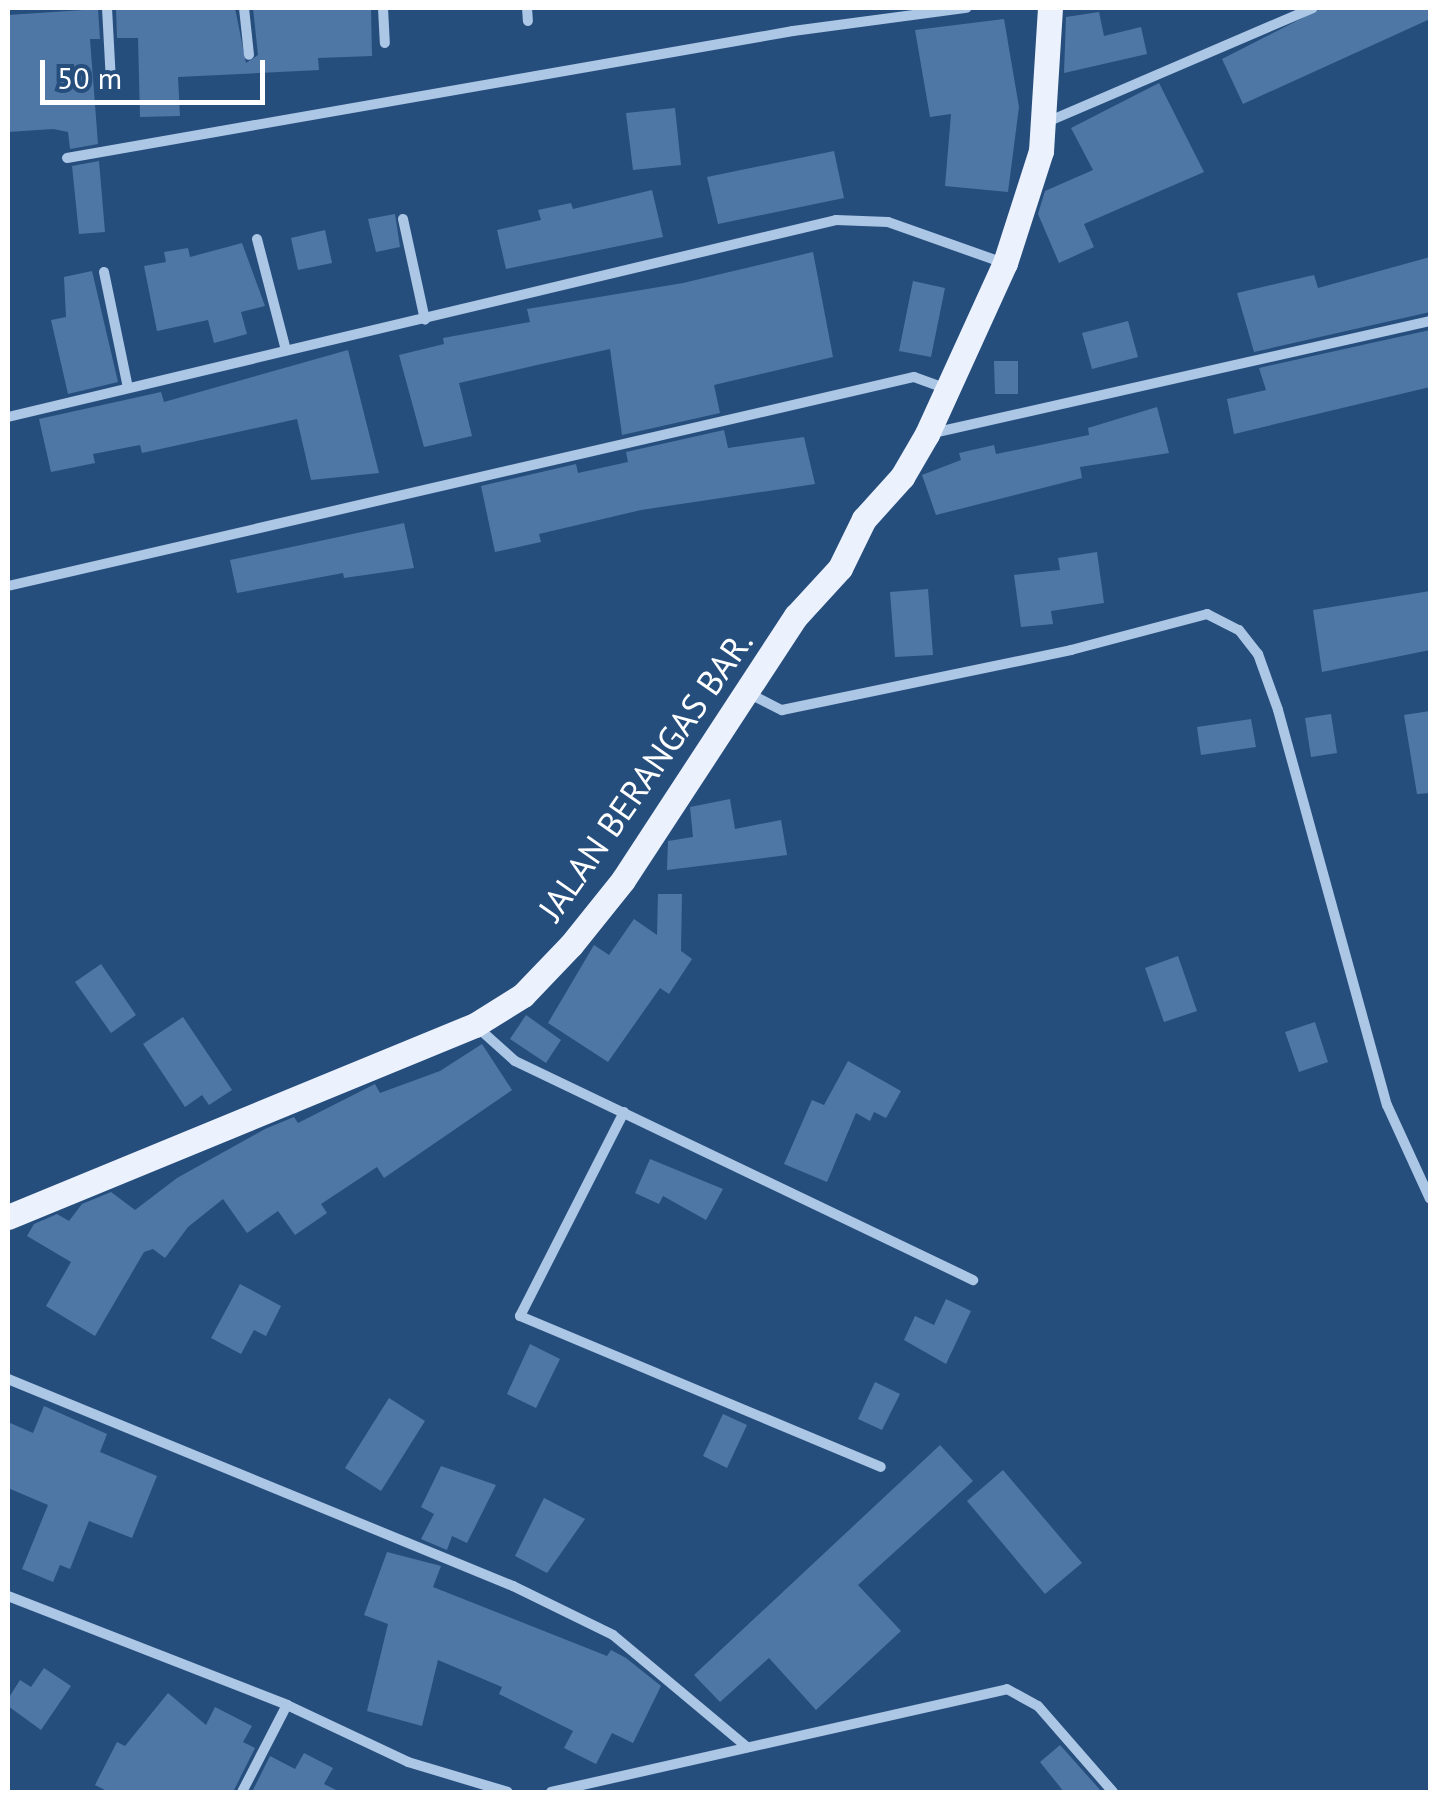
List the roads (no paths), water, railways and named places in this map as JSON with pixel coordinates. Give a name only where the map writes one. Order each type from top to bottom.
[{"type":"main road","name":"JALAN BERANGAS BAR.","points":[[8,1217],[475,1025],[523,995],[571,945],[750,694],[796,616],[840,568],[864,519],[902,476],[927,434],[1006,263],[1047,122],[1050,8]]},
{"type":"street","points":[[107,8],[111,82]]},
{"type":"street","points":[[244,8],[248,55]]},
{"type":"street","points":[[383,8],[385,43]]},
{"type":"street","points":[[527,8],[528,21]]},
{"type":"street","points":[[67,158],[794,31],[966,8]]},
{"type":"street","points":[[1047,122],[1313,8]]},
{"type":"street","points":[[403,219],[424,320]]},
{"type":"street","points":[[8,417],[836,220],[888,222],[1006,263]]},
{"type":"street","points":[[258,239],[286,350]]},
{"type":"street","points":[[104,272],[128,388]]},
{"type":"street","points":[[927,434],[1430,321]]},
{"type":"street","points":[[8,586],[914,377],[946,388]]},
{"type":"street","points":[[750,694],[782,710],[1071,650],[1207,614],[1238,630],[1258,654],[1278,710],[1388,1105],[1430,1200]]},
{"type":"street","points":[[475,1025],[516,1061],[973,1280]]},
{"type":"street","points":[[624,1112],[520,1316],[882,1468]]},
{"type":"street","points":[[8,1380],[514,1586],[613,1634],[747,1747]]},
{"type":"street","points":[[8,1596],[287,1705],[408,1762],[508,1792]]},
{"type":"street","points":[[551,1792],[1007,1689],[1038,1706],[1113,1792]]},
{"type":"street","points":[[242,1792],[287,1705]]}]
